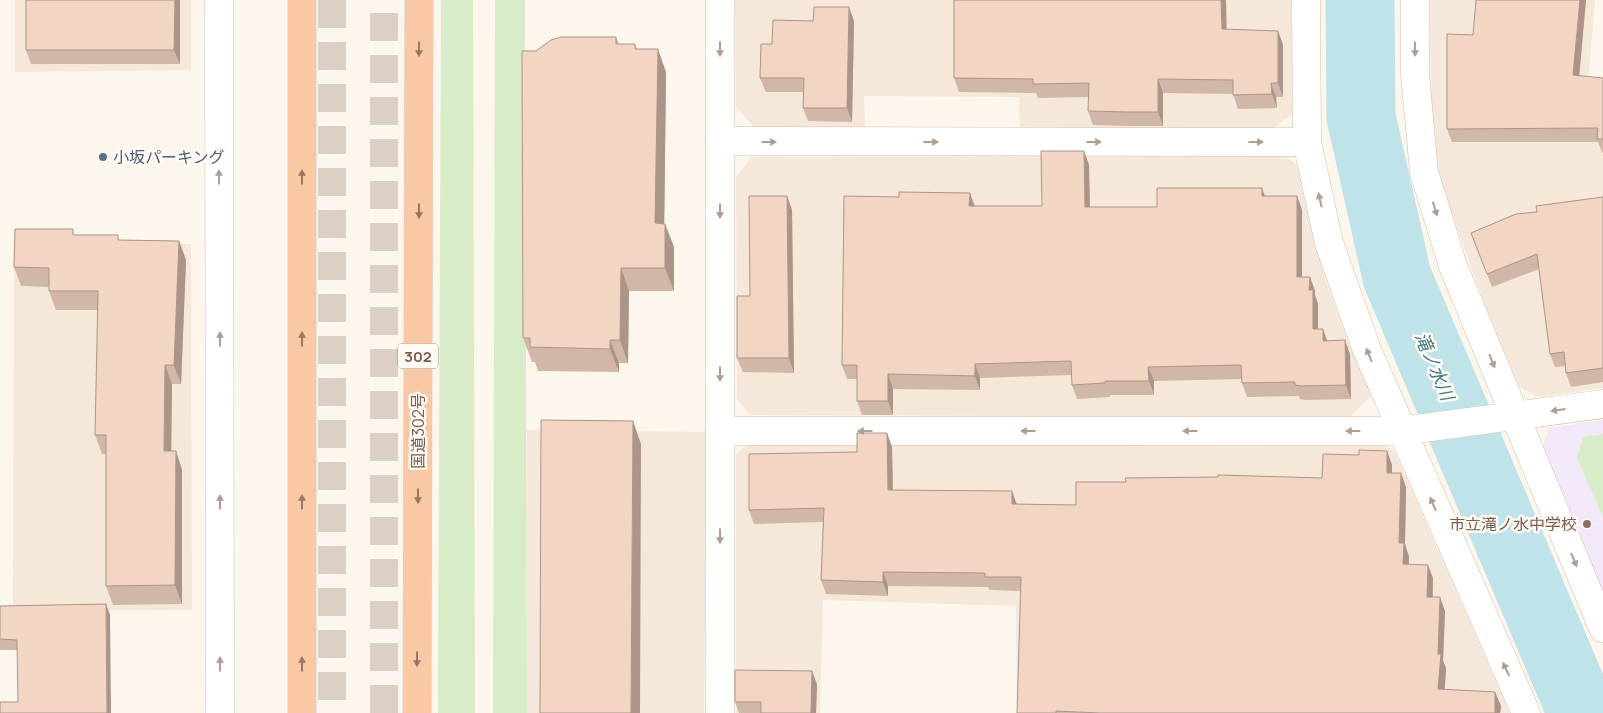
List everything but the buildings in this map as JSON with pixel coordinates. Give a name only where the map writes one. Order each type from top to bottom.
[{"type":"highway","points":[[302,0],[302,713]]},
{"type":"highway","name":"国道302号","points":[[417,713],[419,0]]},
{"type":"street","points":[[219,0],[220,713]]},
{"type":"street","points":[[720,0],[720,713]]},
{"type":"street","points":[[1306,0],[1307,142],[1329,243],[1367,350],[1526,713]]},
{"type":"street","points":[[1414,0],[1415,74],[1424,172],[1453,266],[1603,628]]},
{"type":"street","points":[[720,142],[1307,142]]},
{"type":"street","points":[[720,431],[1401,431],[1514,414],[1603,404]]},
{"type":"shaded area","points":[[15,0],[191,0],[191,70],[15,72]]},
{"type":"shaded area","points":[[735,0],[1291,0],[1293,114],[1268,131],[1020,129],[1019,97],[864,96],[865,128],[754,127],[736,107]]},
{"type":"shaded area","points":[[1430,0],[1595,0],[1588,83],[1603,84],[1603,388],[1539,397],[1518,386],[1486,308],[1442,187],[1432,137]]},
{"type":"shaded area","points":[[1284,155],[1302,169],[1309,218],[1326,281],[1346,334],[1373,394],[1350,417],[750,415],[737,399],[736,177],[752,157]]},
{"type":"shaded area","points":[[14,243],[191,244],[192,610],[13,611]]},
{"type":"shaded area","name":"市立滝ノ水中学校","points":[[1603,420],[1603,596],[1541,452],[1549,428]]},
{"type":"shaded area","points":[[527,430],[707,432],[704,713],[527,713]]},
{"type":"shaded area","points":[[748,444],[1385,446],[1395,452],[1510,713],[1017,713],[1016,606],[823,600],[820,713],[736,713],[736,454]]},
{"type":"green space","points":[[441,0],[473,0],[475,713],[438,713]]},
{"type":"green space","points":[[495,0],[525,0],[527,713],[493,713]]},
{"type":"green space","points":[[1603,434],[1603,517],[1577,458],[1583,437]]},
{"type":"waterway","name":"滝ノ水川","points":[[1360,0],[1361,117],[1397,277],[1582,713]]},
{"type":"tunnel","points":[[332,0],[332,713]]},
{"type":"tunnel","points":[[384,0],[384,713]]},
{"type":"place","name":"小坂パーキング","points":[[103,157]]},
{"type":"place","name":"市立滝ノ水中学校","points":[[1587,524]]}]
